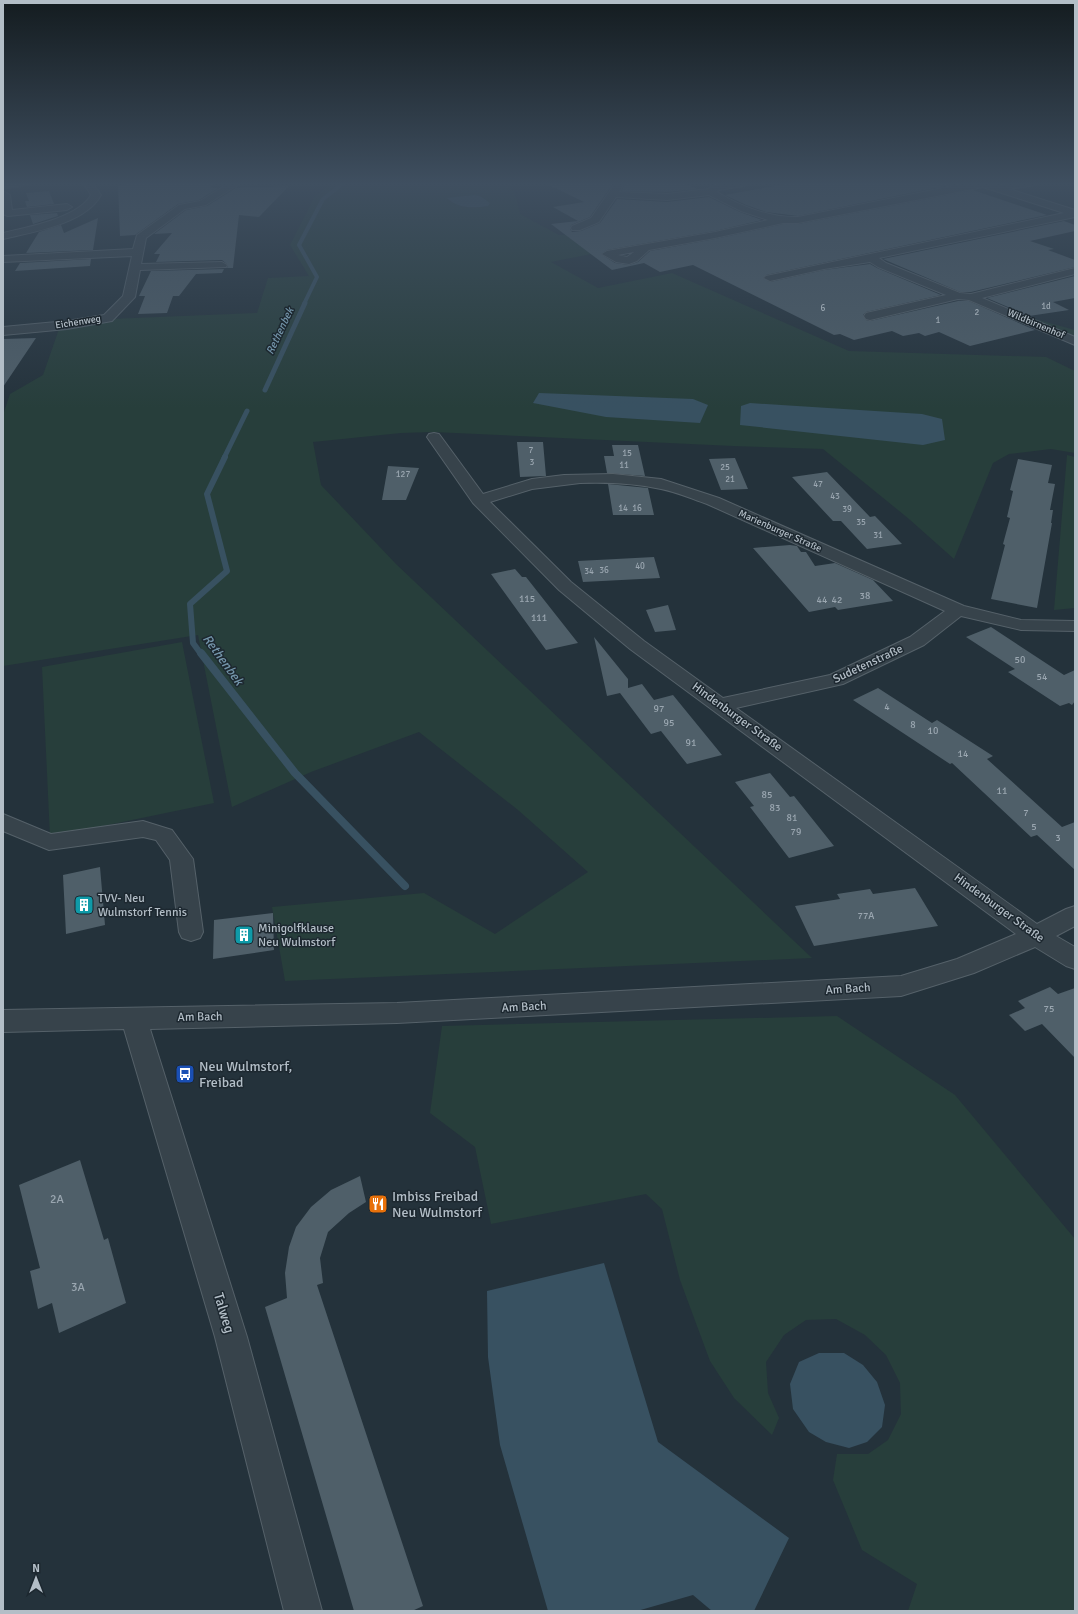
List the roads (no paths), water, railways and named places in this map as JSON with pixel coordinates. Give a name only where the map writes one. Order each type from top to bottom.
[{"type":"street","points":[[3,259],[35,257]]},
{"type":"street","name":"Eichenweg","points":[[3,331],[67,325],[108,318],[129,298],[137,257]]},
{"type":"street","points":[[770,278],[824,266],[872,258],[882,265],[958,296]]},
{"type":"street","points":[[135,267],[222,265]]},
{"type":"street","points":[[870,316],[958,296],[971,296],[1075,270]]},
{"type":"street","name":"Wildbirnenhof","points":[[971,296],[1075,341]]},
{"type":"street","name":"Wildbirnenhof","points":[[996,308],[1075,328]]},
{"type":"street","name":"Hindenburger Straße","points":[[434,437],[479,500],[565,586],[638,645],[1036,936],[1075,959]]},
{"type":"street","name":"Marienburger Straße","points":[[479,500],[532,484],[562,480],[592,478],[631,480],[661,484],[680,489],[714,502],[958,610],[1021,625],[1075,626]]},
{"type":"street","name":"Sudetenstraße","points":[[721,705],[836,680],[917,641],[958,610]]},
{"type":"street","points":[[3,822],[49,842],[143,829],[164,835],[181,859],[191,932]]},
{"type":"street","name":"Am Bach","points":[[3,1021],[397,1013],[901,986],[965,966],[1036,936],[1075,915]]},
{"type":"street","name":"Talweg","points":[[134,1018],[231,1337],[303,1611]]},
{"type":"water","points":[[539,393],[693,399],[708,405],[700,423],[606,417],[533,403]]},
{"type":"water","points":[[750,403],[922,414],[942,419],[945,440],[923,445],[740,425],[741,406]]},
{"type":"water","points":[[604,1263],[658,1442],[789,1538],[754,1611],[712,1611],[693,1595],[637,1611],[548,1611],[500,1445],[488,1357],[487,1291]]},
{"type":"water","points":[[819,1353],[844,1353],[863,1365],[877,1382],[885,1405],[882,1427],[867,1442],[849,1448],[826,1442],[809,1432],[793,1409],[790,1384],[799,1362]]},
{"type":"waterway","name":"Rethenbek","points":[[304,304],[317,277],[306,257]]},
{"type":"waterway","name":"Rethenbek","points":[[265,390],[305,303]]},
{"type":"waterway","name":"Rethenbek","points":[[224,458],[247,411]]},
{"type":"waterway","name":"Rethenbek","points":[[201,654],[193,643],[190,604],[227,571],[207,494],[225,457]]},
{"type":"waterway","name":"Rethenbek","points":[[201,653],[295,773],[405,886]]},
{"type":"place","name":"TVV- Neu Wulmstorf Tennis","points":[[84,905]]},
{"type":"place","name":"Minigolfklause Neu Wulmstorf","points":[[244,935]]},
{"type":"place","name":"Neu Wulmstorf, Freibad","points":[[185,1074]]},
{"type":"place","name":"Imbiss Freibad Neu Wulmstorf","points":[[378,1204]]}]
